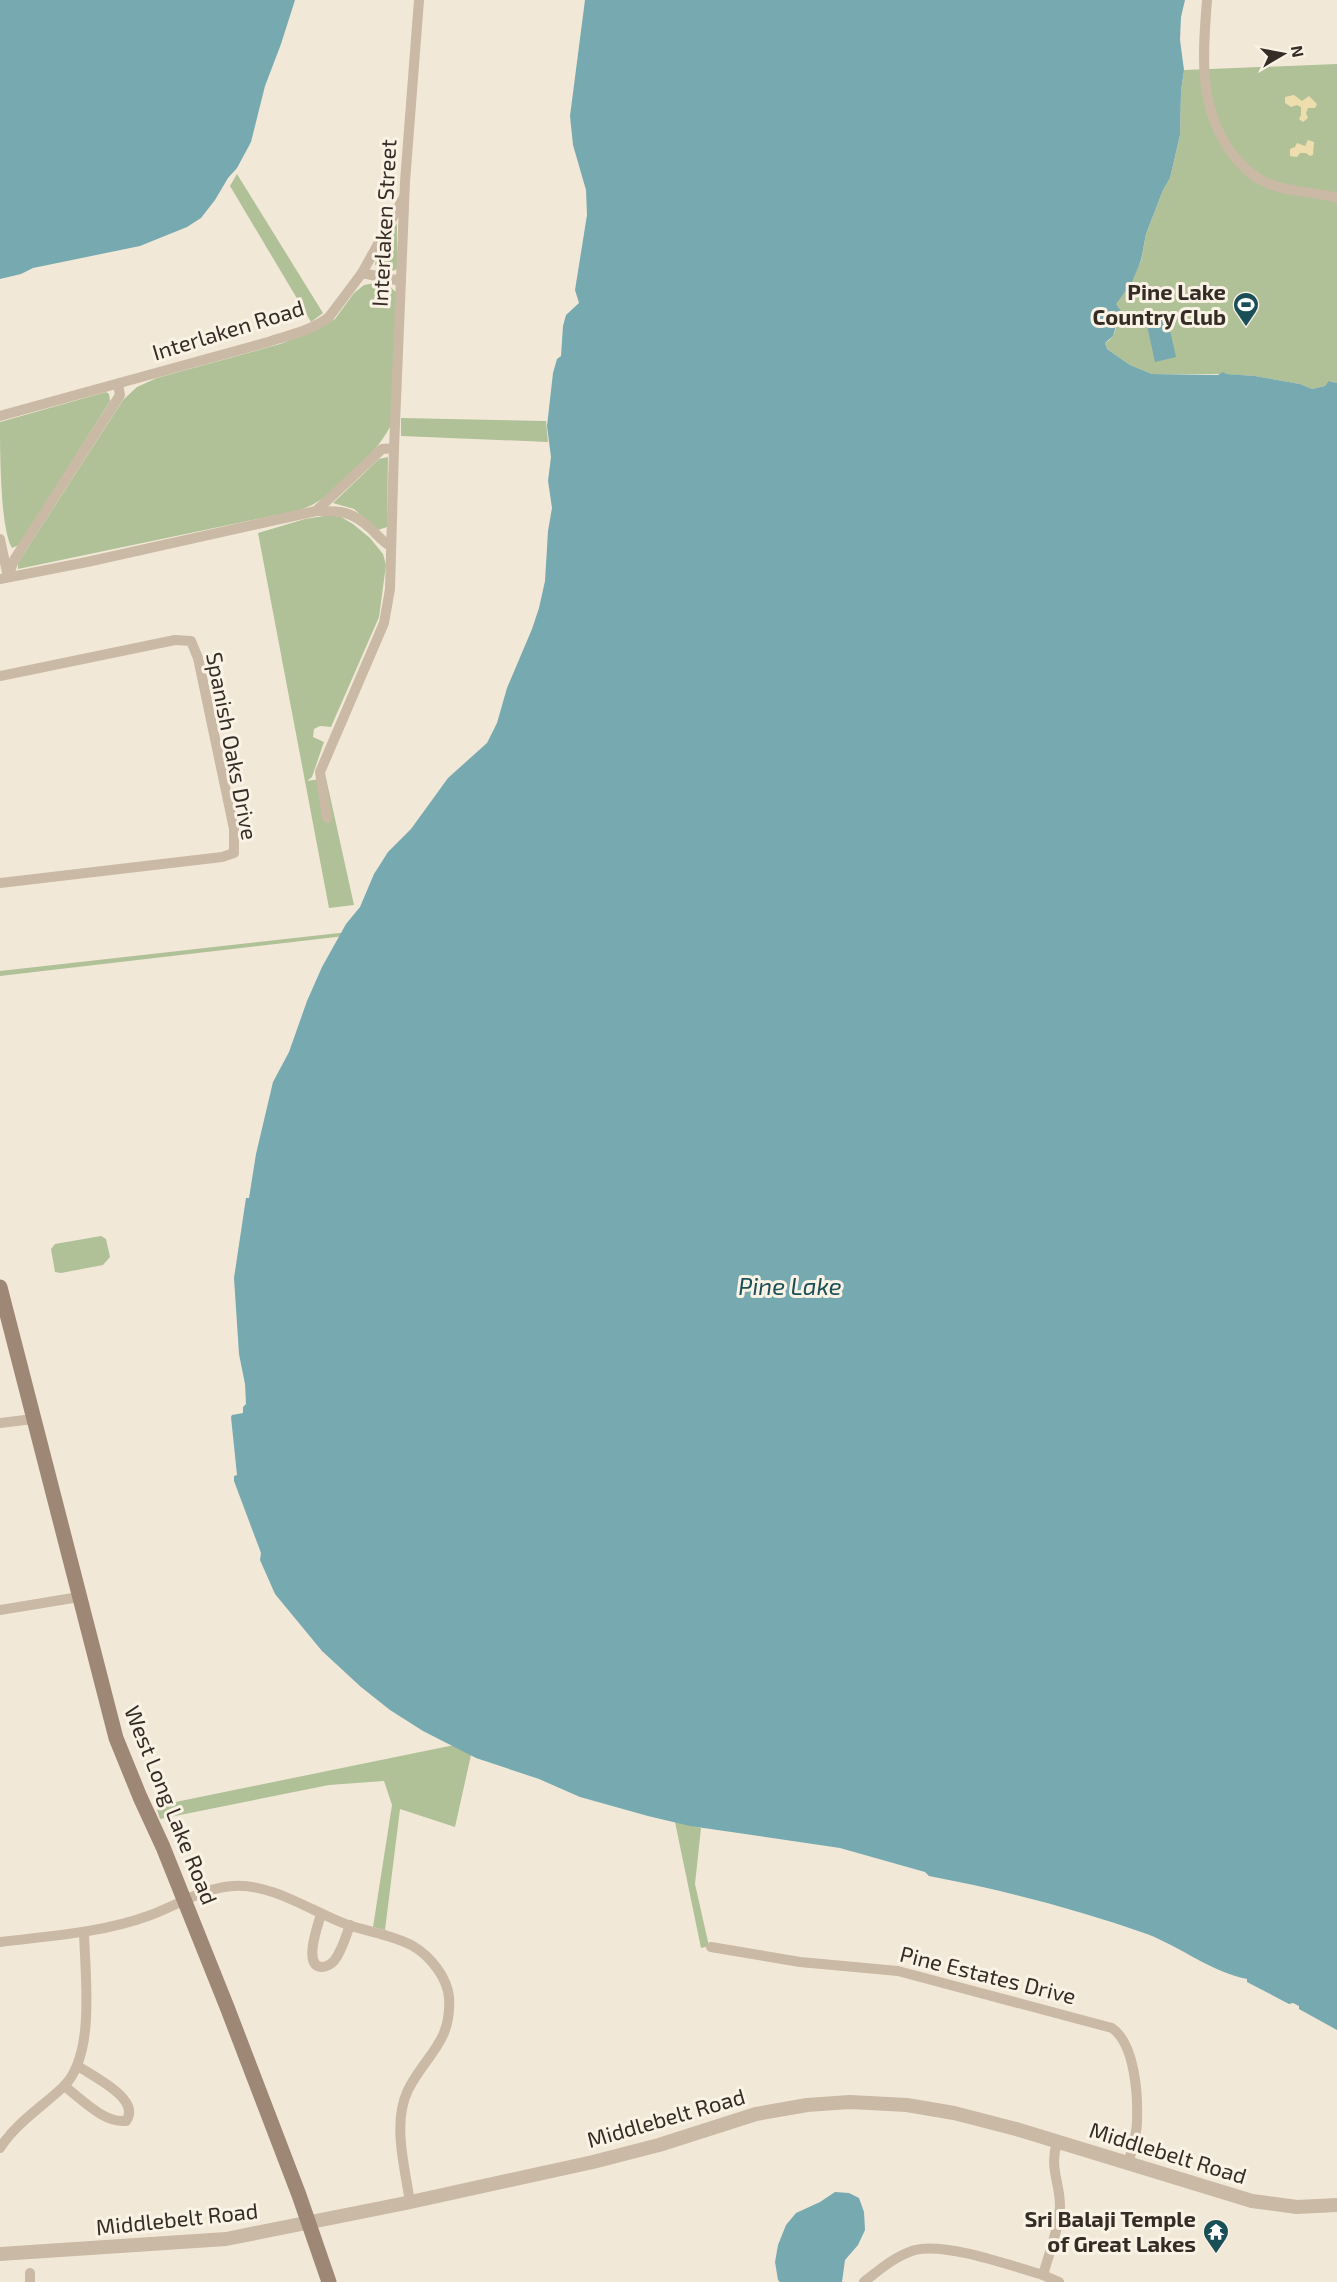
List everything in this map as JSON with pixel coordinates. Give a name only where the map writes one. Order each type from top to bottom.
[{"type":"main road","name":"West Long Lake Road","points":[[0,1287],[120,1749],[184,1900],[309,2223],[329,2282]]},
{"type":"street","name":"Interlaken Street","points":[[327,818],[320,772],[384,623],[390,589],[404,196],[419,0]]},
{"type":"street","points":[[1207,0],[1203,54],[1204,85],[1216,124],[1230,150],[1246,168],[1266,183],[1337,198]]},
{"type":"street","name":"Interlaken Road","points":[[0,416],[305,330],[329,316],[362,273],[404,196]]},
{"type":"street","points":[[362,273],[401,281]]},
{"type":"street","points":[[4,578],[120,394],[118,384]]},
{"type":"street","points":[[316,511],[382,450],[394,448]]},
{"type":"street","points":[[4,578],[316,511],[339,510],[369,527],[384,543],[392,546]]},
{"type":"street","points":[[0,539],[4,578]]},
{"type":"street","name":"Spanish Oaks Drive","points":[[0,676],[175,640],[191,641],[198,658],[234,829],[234,853],[222,857],[133,869],[0,883]]},
{"type":"street","points":[[0,1423],[33,1419]]},
{"type":"street","points":[[0,1610],[79,1597]]},
{"type":"street","points":[[0,1942],[84,1932],[148,1916],[184,1900],[223,1887],[249,1886],[268,1889],[321,1914],[414,1947],[434,1964],[443,1977],[449,1993],[449,2011],[442,2041],[408,2090],[403,2108],[401,2133],[410,2202]]},
{"type":"street","points":[[321,1914],[312,1959],[321,1967],[328,1966],[334,1961],[350,1925]]},
{"type":"street","points":[[0,2148],[19,2125],[64,2086],[78,2066],[85,2038],[84,1932]]},
{"type":"street","name":"Pine Estates Drive","points":[[711,1947],[800,1962],[898,1971],[1112,2028],[1126,2043],[1137,2099],[1137,2124],[1128,2163]]},
{"type":"street","points":[[64,2086],[109,2119],[126,2121],[129,2117],[128,2104],[123,2097],[78,2066]]},
{"type":"street","name":"Middlebelt Road","points":[[0,2254],[226,2239],[410,2202],[618,2156],[733,2120],[807,2105],[850,2102],[926,2108],[981,2120],[1252,2201],[1297,2207],[1337,2205]]},
{"type":"street","points":[[1042,2275],[1059,2214],[1060,2198],[1053,2166],[1053,2154],[1057,2142]]},
{"type":"street","points":[[864,2282],[899,2257],[916,2250],[927,2249],[966,2253],[1059,2282]]},
{"type":"green space","name":"Pine Lake Country Club","points":[[1337,64],[1337,383],[1330,381],[1325,386],[1312,389],[1300,384],[1255,376],[1152,374],[1130,365],[1107,349],[1105,343],[1115,332],[1117,323],[1119,308],[1115,304],[1141,261],[1146,234],[1170,178],[1180,135],[1184,70]]},
{"type":"green space","points":[[237,174],[323,313],[311,322],[230,186]]},
{"type":"green space","points":[[397,223],[397,269],[386,274],[379,271],[375,264],[378,254]]},
{"type":"green space","points":[[375,283],[389,286],[397,293],[392,423],[370,455],[338,487],[315,503],[296,511],[18,569],[18,563],[123,400],[137,387],[157,378],[280,344],[314,331],[335,319],[354,293],[364,285]]},
{"type":"green space","points":[[106,392],[109,394],[110,401],[19,545],[12,548],[3,507],[0,422]]},
{"type":"green space","points":[[401,418],[546,421],[548,442],[401,436]]},
{"type":"green space","points":[[388,457],[387,527],[378,530],[354,509],[333,503],[379,459]]},
{"type":"green space","points":[[330,515],[341,517],[370,538],[383,554],[386,565],[379,617],[331,727],[320,726],[314,729],[313,737],[324,742],[312,777],[307,781],[326,778],[354,905],[329,908],[258,533],[305,519]]},
{"type":"green space","points":[[348,932],[345,936],[0,976],[0,971]]},
{"type":"green space","points":[[101,1236],[106,1239],[110,1257],[103,1265],[61,1273],[55,1272],[51,1249],[55,1244]]},
{"type":"green space","points":[[469,1742],[471,1755],[455,1827],[400,1809],[385,1930],[373,1927],[392,1805],[384,1781],[329,1785],[160,1819],[156,1806]]},
{"type":"green space","points":[[675,1822],[701,1828],[695,1884],[709,1946],[701,1948]]},
{"type":"sand","points":[[1294,95],[1302,101],[1309,96],[1317,104],[1315,108],[1308,108],[1306,113],[1308,118],[1303,122],[1299,119],[1301,107],[1297,105],[1291,107],[1285,103],[1285,97]]},
{"type":"sand","points":[[1308,140],[1314,142],[1313,155],[1300,153],[1297,157],[1290,156],[1290,149],[1297,143],[1305,146]]},
{"type":"water","points":[[0,0],[295,0],[265,86],[251,142],[237,168],[201,218],[187,227],[140,246],[33,268],[21,274],[0,279]]},
{"type":"water","name":"Pine Lake","points":[[585,0],[1185,0],[1181,17],[1180,40],[1184,70],[1180,135],[1170,178],[1146,234],[1141,260],[1132,282],[1116,304],[1121,311],[1113,336],[1105,343],[1107,349],[1130,365],[1152,374],[1218,375],[1223,372],[1300,384],[1312,389],[1325,386],[1329,381],[1337,383],[1337,2030],[1299,2009],[1299,2006],[1289,2004],[1247,1982],[1247,1979],[1221,1971],[1160,1939],[1093,1916],[984,1887],[929,1876],[925,1872],[840,1848],[690,1826],[648,1816],[580,1797],[539,1779],[476,1758],[423,1731],[390,1710],[361,1687],[322,1651],[275,1594],[260,1560],[261,1553],[234,1481],[234,1476],[237,1475],[231,1417],[243,1413],[243,1407],[246,1404],[239,1354],[234,1278],[246,1198],[249,1198],[256,1154],[273,1082],[289,1052],[322,967],[346,924],[360,907],[374,874],[388,852],[411,829],[448,778],[487,743],[497,723],[507,688],[539,608],[545,581],[552,508],[548,481],[551,457],[547,426],[553,373],[557,359],[561,356],[566,315],[579,303],[575,290],[587,215],[586,190],[573,145],[570,116]]},
{"type":"water","points":[[1167,317],[1176,357],[1155,362],[1146,321]]},
{"type":"water","points":[[835,2192],[849,2193],[859,2198],[864,2212],[865,2230],[858,2245],[845,2260],[842,2282],[780,2282],[775,2262],[778,2245],[786,2225],[796,2213]]},
{"type":"place","name":"Pine Lake Country Club","points":[[1246,328]]},
{"type":"place","name":"Sri Balaji Temple of Great Lakes","points":[[1216,2255]]}]
